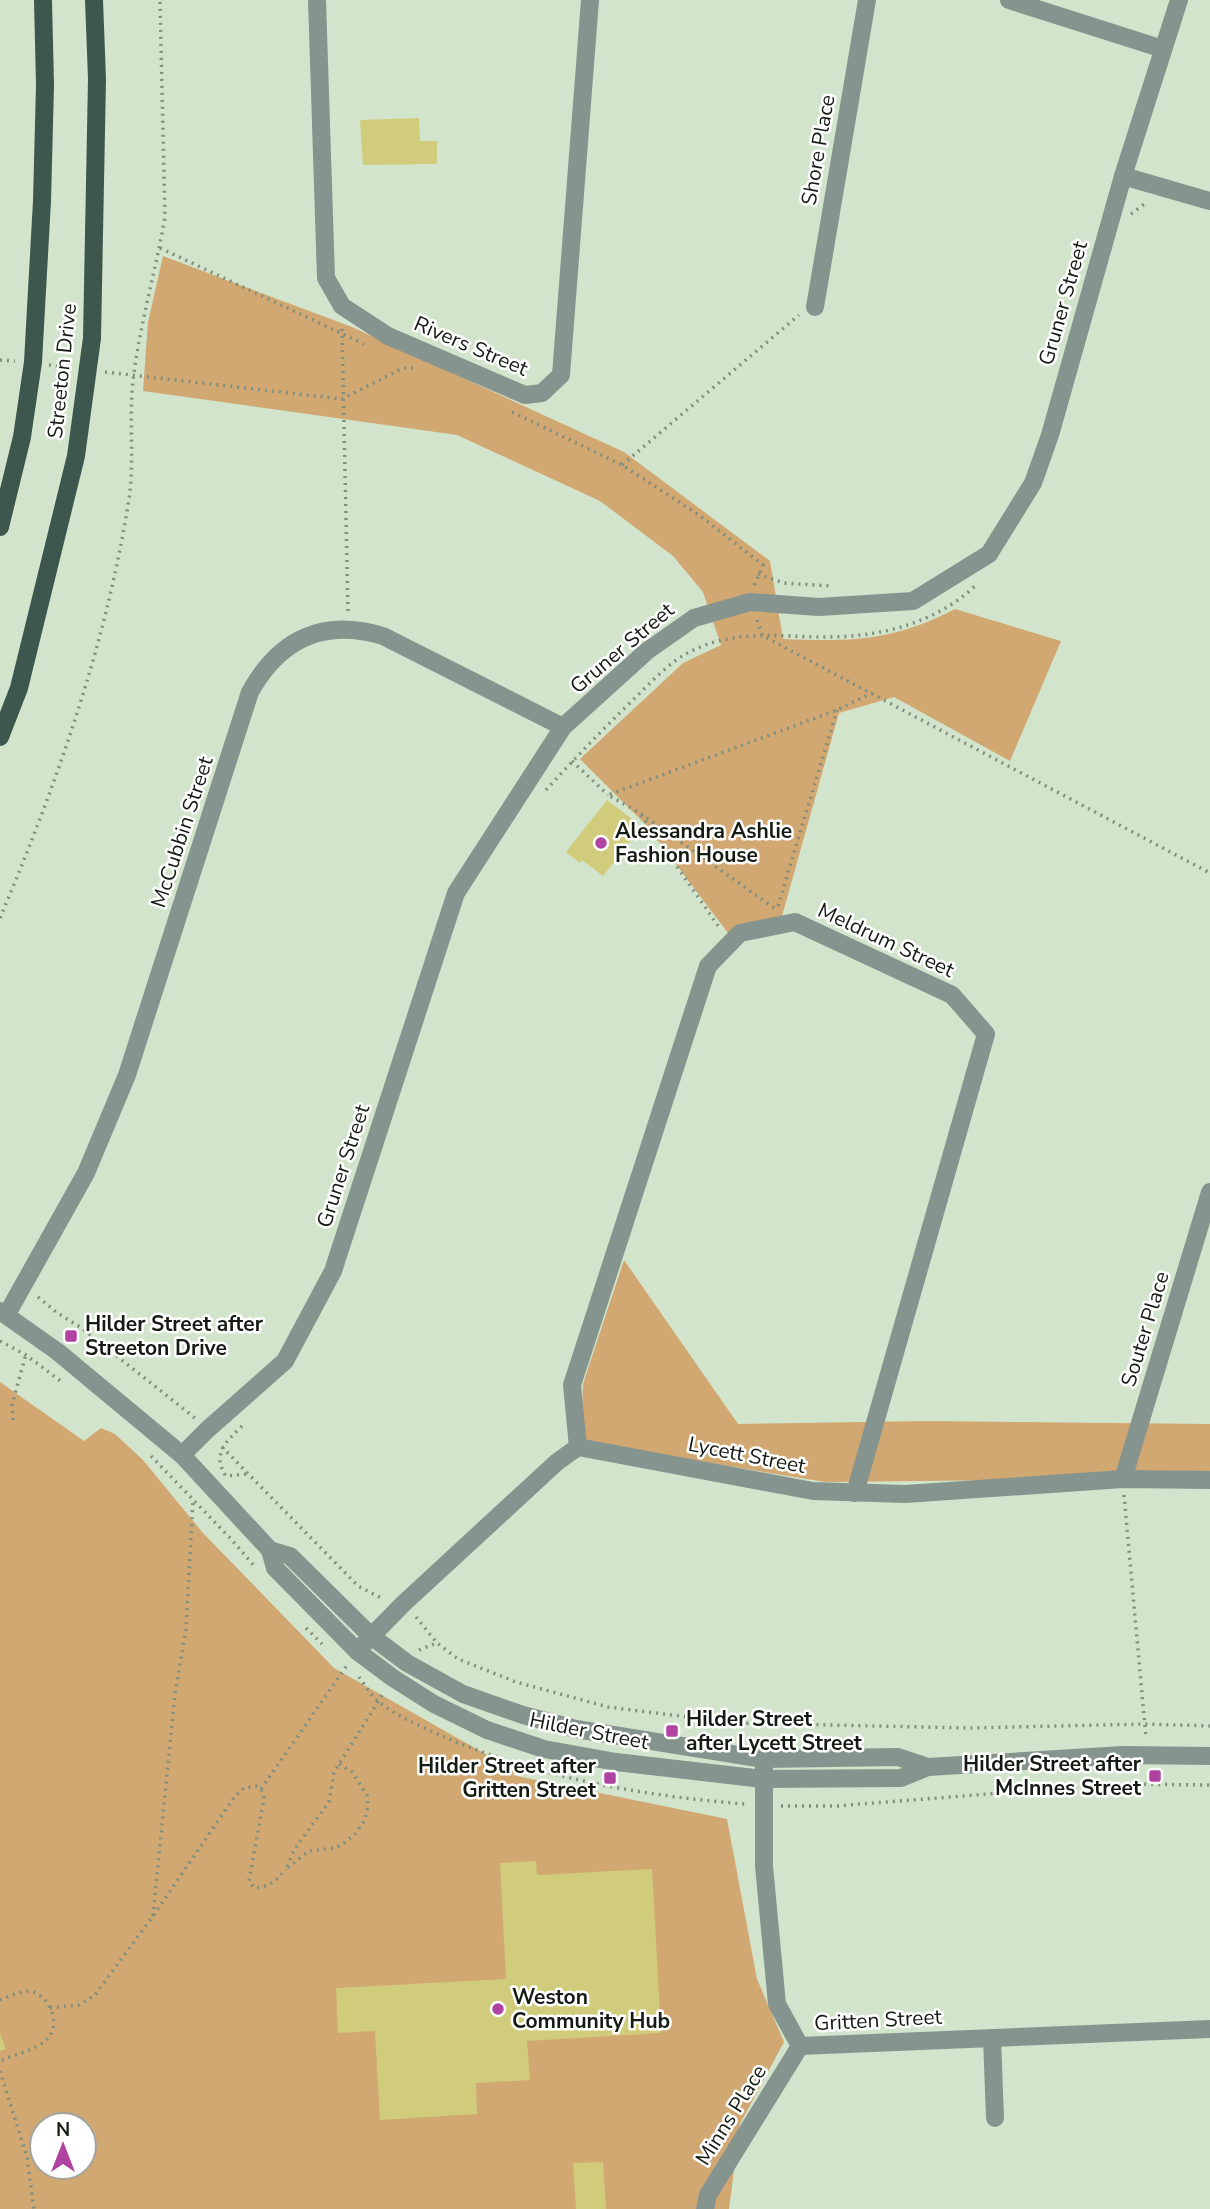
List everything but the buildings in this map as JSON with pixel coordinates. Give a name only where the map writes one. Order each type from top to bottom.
[{"type":"main road","name":"Streeton Drive","points":[[0,527],[22,437],[33,362],[43,176],[43,0]]},
{"type":"main road","name":"Streeton Drive","points":[[0,737],[19,688],[76,456],[92,338],[97,79],[94,0]]},
{"type":"street","name":"Rivers Street","points":[[317,0],[326,278],[342,306],[388,336],[525,395],[542,393],[561,375],[590,0]]},
{"type":"street","name":"Shore Place","points":[[815,307],[867,0]]},
{"type":"street","points":[[1009,0],[1163,49]]},
{"type":"street","name":"Gruner Street","points":[[182,1455],[285,1361],[333,1271],[456,893],[563,727],[647,651],[694,618],[750,602],[819,607],[913,601],[989,554],[1034,483],[1123,176],[1179,0]]},
{"type":"street","points":[[1123,176],[1210,201]]},
{"type":"street","name":"McCubbin Street","points":[[3,1312],[23,1284],[86,1173],[127,1075],[250,692],[262,670],[287,648],[309,636],[326,630],[348,628],[383,636],[563,727]]},
{"type":"street","name":"Meldrum Street","points":[[579,1447],[572,1385],[708,965],[740,933],[795,922],[952,995],[986,1034],[855,1493]]},
{"type":"street","name":"Souter Place","points":[[1123,1479],[1210,1192]]},
{"type":"street","name":"Hilder Street","points":[[3,1312],[58,1352],[182,1455],[271,1550],[289,1556],[371,1636],[407,1663],[463,1694],[523,1715],[576,1729],[673,1746],[764,1759],[898,1757],[928,1767]]},
{"type":"street","points":[[352,1658],[403,1604],[557,1462],[579,1447]]},
{"type":"street","name":"Lycett Street","points":[[579,1447],[813,1491],[905,1494],[1123,1479],[1210,1480]]},
{"type":"street","name":"Hilder Street","points":[[271,1550],[275,1568],[352,1658],[487,1730],[544,1749],[616,1762],[763,1779],[901,1778],[928,1767],[1123,1755],[1210,1756]]},
{"type":"street","name":"Gritten Street","points":[[764,1759],[764,1866],[777,2004],[800,2046],[1210,2029]]},
{"type":"street","points":[[992,2038],[995,2118]]},
{"type":"street","name":"Minns Place","points":[[705,2209],[708,2195],[800,2046]]},
{"type":"path","points":[[0,918],[64,759],[97,649],[130,496],[133,375],[142,318],[165,217],[160,0]]},
{"type":"path","points":[[1128,218],[1139,206],[1153,200]]},
{"type":"path","points":[[160,248],[366,345]]},
{"type":"path","points":[[342,306],[348,628]]},
{"type":"path","points":[[622,465],[796,316],[815,307]]},
{"type":"path","points":[[0,360],[16,362]]},
{"type":"path","points":[[402,363],[415,368]]},
{"type":"path","points":[[47,365],[75,368]]},
{"type":"path","points":[[102,372],[342,400]]},
{"type":"path","points":[[758,574],[784,583],[832,586]]},
{"type":"path","points":[[540,797],[572,761],[672,662],[696,648],[715,641],[745,636],[858,636],[884,632],[940,612],[965,597],[981,581]]},
{"type":"path","points":[[608,795],[837,710],[872,693]]},
{"type":"path","points":[[572,761],[608,795],[640,813],[777,911],[837,710]]},
{"type":"path","points":[[640,813],[730,943]]},
{"type":"path","points":[[23,1284],[188,1411],[358,1586],[386,1600],[403,1604],[437,1643],[458,1659],[516,1682],[608,1707],[736,1723],[970,1728],[1145,1724],[1210,1726]]},
{"type":"path","points":[[0,1340],[26,1354],[69,1387]]},
{"type":"path","points":[[13,1420],[12,1405],[26,1354],[40,1340]]},
{"type":"path","points":[[248,1420],[222,1447],[219,1458],[226,1476],[248,1474]]},
{"type":"path","points":[[149,1454],[256,1569]]},
{"type":"path","points":[[1123,1479],[1150,1784]]},
{"type":"path","points":[[153,1916],[175,1694],[186,1629],[194,1500]]},
{"type":"path","points":[[306,1628],[331,1651]]},
{"type":"path","points":[[407,1663],[420,1650],[437,1643]]},
{"type":"path","points":[[339,1658],[352,1658]]},
{"type":"path","points":[[261,1789],[352,1658]]},
{"type":"path","points":[[352,1658],[354,1670],[378,1702]]},
{"type":"path","points":[[50,2008],[79,2005],[95,1995],[235,1796],[251,1785],[261,1789],[264,1798],[249,1881],[254,1888],[267,1887],[277,1881],[294,1850],[329,1802],[334,1773],[393,1678]]},
{"type":"path","points":[[285,1869],[309,1851],[342,1845],[356,1833],[365,1820],[368,1806],[366,1795],[352,1772],[340,1764]]},
{"type":"path","points":[[0,2000],[25,1991],[30,1992],[43,1998],[50,2008],[53,2024],[46,2041],[0,2062]]},
{"type":"path","points":[[0,2071],[27,2157],[34,2209]]},
{"type":"shaded area","points":[[163,256],[352,327],[624,452],[770,561],[783,639],[871,637],[912,628],[955,609],[1061,641],[1010,761],[894,697],[839,713],[782,916],[728,933],[646,825],[580,759],[683,663],[721,645],[703,592],[673,556],[600,501],[457,435],[143,391],[148,322]]},
{"type":"shaded area","points":[[624,1260],[738,1424],[929,1421],[1210,1424],[1210,1478],[825,1482],[581,1442],[583,1384]]},
{"type":"shaded area","points":[[0,1382],[84,1441],[101,1428],[115,1434],[143,1460],[203,1533],[334,1668],[517,1772],[512,1775],[727,1819],[757,1979],[784,2042],[740,2124],[729,2209],[0,2209]]},
{"type":"place","name":"Alessandra Ashlie Fashion House","points":[[601,843]]},
{"type":"place","name":"Hilder Street after Streeton Drive","points":[[71,1336]]},
{"type":"place","name":"Hilder Street after Lycett Street","points":[[672,1731]]},
{"type":"place","name":"Hilder Street after McInnes Street","points":[[1155,1776]]},
{"type":"place","name":"Hilder Street after Gritten Street","points":[[610,1778]]},
{"type":"place","name":"Weston Community Hub","points":[[498,2009]]}]
